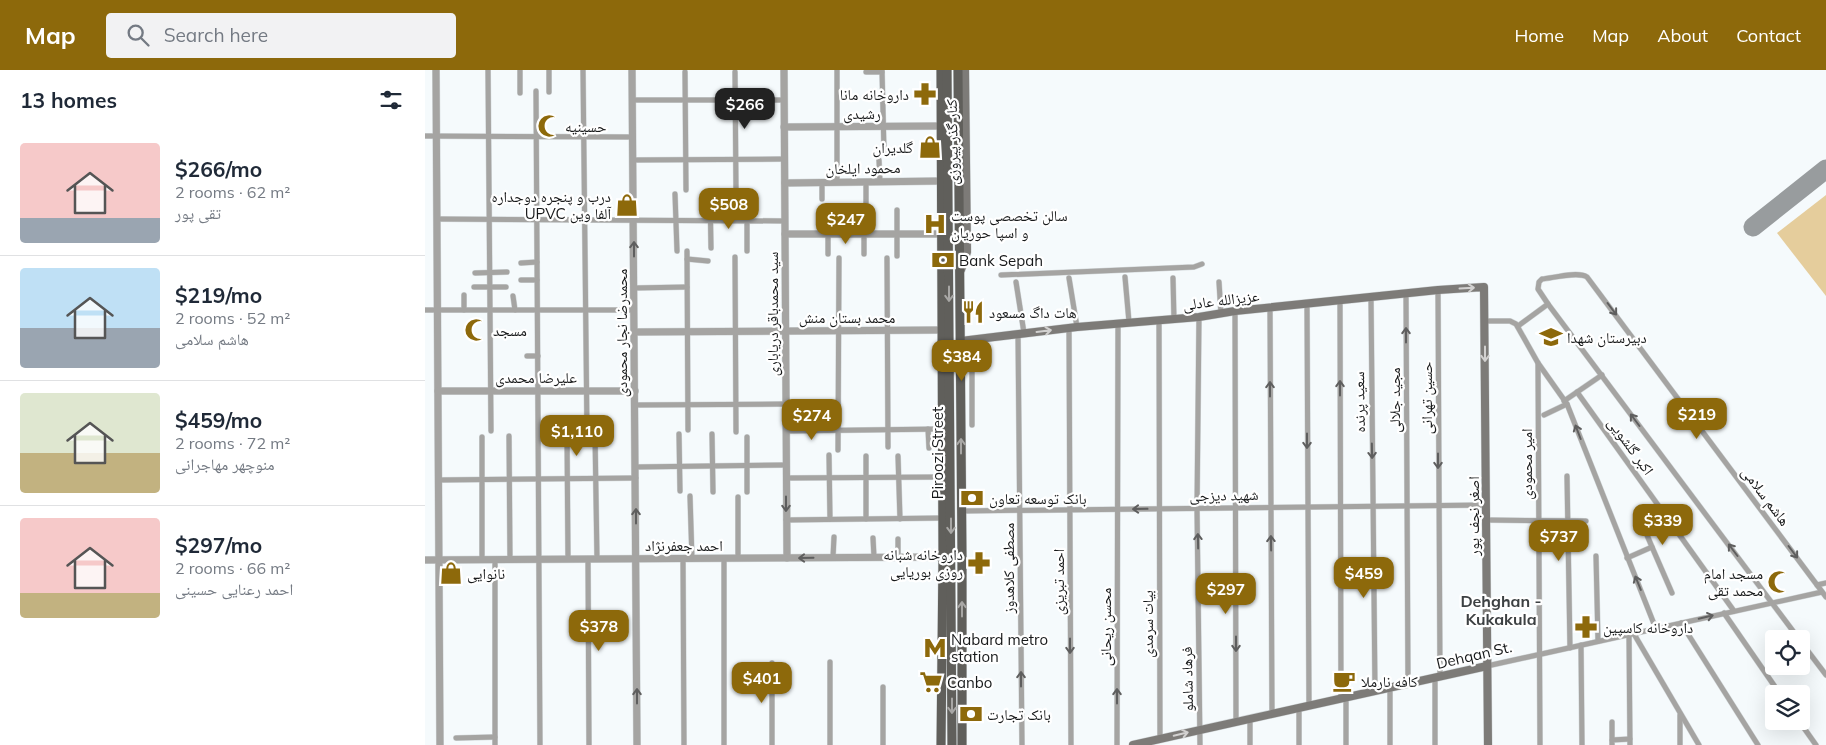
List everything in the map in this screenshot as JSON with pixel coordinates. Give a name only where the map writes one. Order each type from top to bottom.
[{"type":"main road","points":[[941,70],[941,477],[942,518],[947,557],[942,623],[941,745]]},
{"type":"main road","name":"Piroozi Street","points":[[947,70],[950,397],[947,557],[952,636],[952,745]]},
{"type":"main road","name":"Piroozi Street","points":[[958,70],[962,745]]},
{"type":"main road","name":"کنار گذر پیروزی","points":[[960,272],[967,252],[965,70]]},
{"type":"main road","name":"عزیزالله عادلی","points":[[961,341],[1129,322],[1174,320],[1438,290],[1484,288]]},
{"type":"main road","name":"اصغر نجف پور","points":[[1484,288],[1488,745]]},
{"type":"main road","points":[[949,341],[961,341]]},
{"type":"main road","points":[[950,397],[961,396]]},
{"type":"main road","points":[[942,623],[952,636]]},
{"type":"main road","points":[[942,676],[952,662]]},
{"type":"main road","name":"Dehqan St.","points":[[1133,745],[1487,666]]},
{"type":"street","points":[[436,70],[440,745]]},
{"type":"street","points":[[487,70],[491,431]]},
{"type":"street","points":[[519,70],[520,93]]},
{"type":"street","points":[[549,70],[549,92]]},
{"type":"street","points":[[583,70],[587,433]]},
{"type":"street","name":"محمدرضا نجار محمودی","points":[[632,70],[637,745]]},
{"type":"street","name":"سید محمدباقر دریاباری","points":[[784,70],[787,558]]},
{"type":"street","points":[[837,70],[837,182]]},
{"type":"street","points":[[866,72],[882,71],[884,151]]},
{"type":"street","points":[[685,72],[686,190]]},
{"type":"street","points":[[735,72],[736,191]]},
{"type":"street","points":[[536,91],[540,745]]},
{"type":"street","points":[[632,100],[784,100]]},
{"type":"street","name":"رشیدی","points":[[784,127],[941,126]]},
{"type":"street","points":[[425,136],[633,137]]},
{"type":"street","points":[[633,160],[785,159]]},
{"type":"street","points":[[879,160],[880,182]]},
{"type":"street","name":"محمود ایلخان","points":[[785,183],[941,181]]},
{"type":"street","points":[[866,182],[866,203]]},
{"type":"street","points":[[822,199],[823,183]]},
{"type":"street","points":[[710,192],[711,248]]},
{"type":"street","points":[[675,194],[677,251]]},
{"type":"street","points":[[747,194],[747,251]]},
{"type":"street","points":[[828,210],[828,254]]},
{"type":"street","points":[[897,210],[897,256]]},
{"type":"street","points":[[864,212],[864,254]]},
{"type":"street","points":[[437,219],[785,221]]},
{"type":"street","points":[[785,234],[941,234]]},
{"type":"street","points":[[687,251],[688,430]]},
{"type":"street","points":[[735,256],[736,432]]},
{"type":"street","points":[[838,450],[839,258]]},
{"type":"street","points":[[887,258],[888,447]]},
{"type":"street","points":[[687,260],[708,261]]},
{"type":"street","points":[[521,263],[537,262]]},
{"type":"street","points":[[1001,275],[1194,267],[1202,264]]},
{"type":"street","points":[[475,273],[507,272]]},
{"type":"street","name":"هاشم سلامی","points":[[1548,304],[1537,287],[1542,279],[1580,274],[1585,275],[1590,280],[1826,598]]},
{"type":"street","points":[[1125,277],[1129,322]]},
{"type":"street","name":"احمد تبریزی","points":[[1069,278],[1073,328],[1070,509],[1071,745]]},
{"type":"street","points":[[1173,278],[1174,320]]},
{"type":"street","points":[[521,280],[537,280]]},
{"type":"street","name":"مصطفی کلاهدوز","points":[[1016,282],[1021,334],[1022,745]]},
{"type":"street","points":[[1219,282],[1221,314]]},
{"type":"street","points":[[474,287],[506,287]]},
{"type":"street","points":[[634,288],[687,287]]},
{"type":"street","name":"حسین تهرانی","points":[[1435,745],[1438,677],[1438,290]]},
{"type":"street","name":"مجید جلالی","points":[[1406,294],[1408,684]]},
{"type":"street","points":[[464,295],[464,310]]},
{"type":"street","points":[[513,296],[515,310]]},
{"type":"street","name":"سعید پرنده","points":[[1371,298],[1375,691]]},
{"type":"street","points":[[1340,301],[1340,506],[1346,745]]},
{"type":"street","points":[[1518,326],[1548,304],[1793,630]]},
{"type":"street","points":[[1307,305],[1309,706]]},
{"type":"street","points":[[1270,308],[1272,714]]},
{"type":"street","points":[[425,310],[634,310]]},
{"type":"street","points":[[1235,312],[1236,722]]},
{"type":"street","name":"فرهاد شاملو","points":[[1199,317],[1197,508],[1200,745]]},
{"type":"street","name":"بیات سرمدی","points":[[1159,320],[1160,739]]},
{"type":"street","points":[[1485,321],[1512,321],[1518,326],[1539,363],[1566,403],[1656,629]]},
{"type":"street","name":"محسن ریحانی","points":[[1117,745],[1118,324]]},
{"type":"street","name":"محمد بستان منش","points":[[634,332],[941,330]]},
{"type":"street","points":[[971,340],[972,425]]},
{"type":"street","points":[[527,356],[538,356]]},
{"type":"street","name":"امیر محمودی","points":[[1539,363],[1540,745]]},
{"type":"street","points":[[1544,415],[1566,403],[1577,392],[1602,375]]},
{"type":"street","name":"علیرضا محمدی","points":[[438,391],[635,391]]},
{"type":"street","name":"اکبر گلشویی","points":[[1577,392],[1734,611]]},
{"type":"street","points":[[635,405],[786,404]]},
{"type":"street","points":[[929,429],[929,448]]},
{"type":"street","points":[[786,431],[941,429]]},
{"type":"street","points":[[595,434],[597,559]]},
{"type":"street","points":[[679,434],[680,490]]},
{"type":"street","points":[[712,434],[713,492]]},
{"type":"street","points":[[567,435],[568,560]]},
{"type":"street","points":[[509,436],[510,560]]},
{"type":"street","points":[[482,437],[482,560]]},
{"type":"street","points":[[747,438],[747,492]]},
{"type":"street","points":[[829,455],[830,519]]},
{"type":"street","points":[[866,456],[866,519]]},
{"type":"street","points":[[898,456],[900,519]]},
{"type":"street","points":[[635,467],[786,464]]},
{"type":"street","points":[[1567,476],[1571,648]]},
{"type":"street","points":[[786,478],[941,477]]},
{"type":"street","points":[[438,480],[635,478]]},
{"type":"street","points":[[690,496],[692,559]]},
{"type":"street","points":[[738,497],[738,558]]},
{"type":"street","name":"شهید دیزجی","points":[[962,510],[1486,505]]},
{"type":"street","points":[[786,520],[942,518]]},
{"type":"street","points":[[1486,520],[1586,521]]},
{"type":"street","points":[[1644,528],[1672,593]]},
{"type":"street","points":[[833,557],[834,537]]},
{"type":"street","points":[[873,538],[874,557]]},
{"type":"street","points":[[898,538],[898,557]]},
{"type":"street","points":[[1627,558],[1652,547]]},
{"type":"street","points":[[1596,556],[1598,642]]},
{"type":"street","name":"احمد جعفرنژاد","points":[[425,560],[947,557]]},
{"type":"street","points":[[724,558],[724,745]]},
{"type":"street","points":[[588,559],[589,745]]},
{"type":"street","points":[[683,559],[684,745]]},
{"type":"street","points":[[495,560],[495,745]]},
{"type":"street","points":[[1817,585],[1826,583]]},
{"type":"street","name":"Dehqan St.","points":[[1487,666],[1822,592]]},
{"type":"street","points":[[1724,613],[1774,685]]},
{"type":"street","points":[[1681,623],[1758,745]]},
{"type":"street","points":[[1631,634],[1699,745]]},
{"type":"street","points":[[1612,722],[1612,742],[1630,742],[1631,634]]},
{"type":"street","points":[[1581,645],[1582,745]]},
{"type":"street","points":[[1810,653],[1826,675]]},
{"type":"street","points":[[829,662],[830,745]]},
{"type":"street","points":[[772,663],[772,745]]},
{"type":"street","points":[[883,687],[883,745]]},
{"type":"street","points":[[1390,688],[1390,745]]},
{"type":"street","points":[[1299,708],[1299,745]]},
{"type":"street","points":[[1680,714],[1680,745]]},
{"type":"street","points":[[1250,719],[1250,745]]},
{"type":"street","points":[[1805,730],[1816,745]]},
{"type":"street","points":[[456,738],[495,737]]},
{"type":"shaded area","points":[[1826,195],[1826,296],[1777,233]]},
{"type":"taxiway","points":[[1753,227],[1826,169]]},
{"type":"place","name":"داروخانه مانا","points":[[925,94]]},
{"type":"place","name":"حسینیه","points":[[549,126]]},
{"type":"place","name":"گلدیران","points":[[930,147]]},
{"type":"place","name":"درب و پنجره دوجداره UPVC آلفا وین","points":[[627,205]]},
{"type":"place","name":"سالن تخصصی پوست و اسپا حوریان","points":[[935,224]]},
{"type":"place","name":"Bank Sepah","points":[[943,260]]},
{"type":"place","name":"هات داگ مسعود","points":[[973,312]]},
{"type":"place","name":"مسجد","points":[[476,330]]},
{"type":"place","name":"دبیرستان شهدا","points":[[1551,337]]},
{"type":"place","name":"بانک توسعه تعاون","points":[[972,498]]},
{"type":"place","name":"داروخانه شبانه روزی بوریایی","points":[[979,563]]},
{"type":"place","name":"نانوایی","points":[[451,573]]},
{"type":"place","name":"مسجد امام محمد تقی","points":[[1779,582]]},
{"type":"place","name":"داروخانه کاسپین","points":[[1586,627]]},
{"type":"place","name":"Nabard metro station","points":[[935,648]]},
{"type":"place","name":"کافه نارملا","points":[[1344,681]]},
{"type":"place","name":"Canbo","points":[[931,682]]},
{"type":"place","name":"بانک تجارت","points":[[971,714]]},
{"type":"district","name":"Dehghan - Kukakula","points":[[1501,610]]}]
